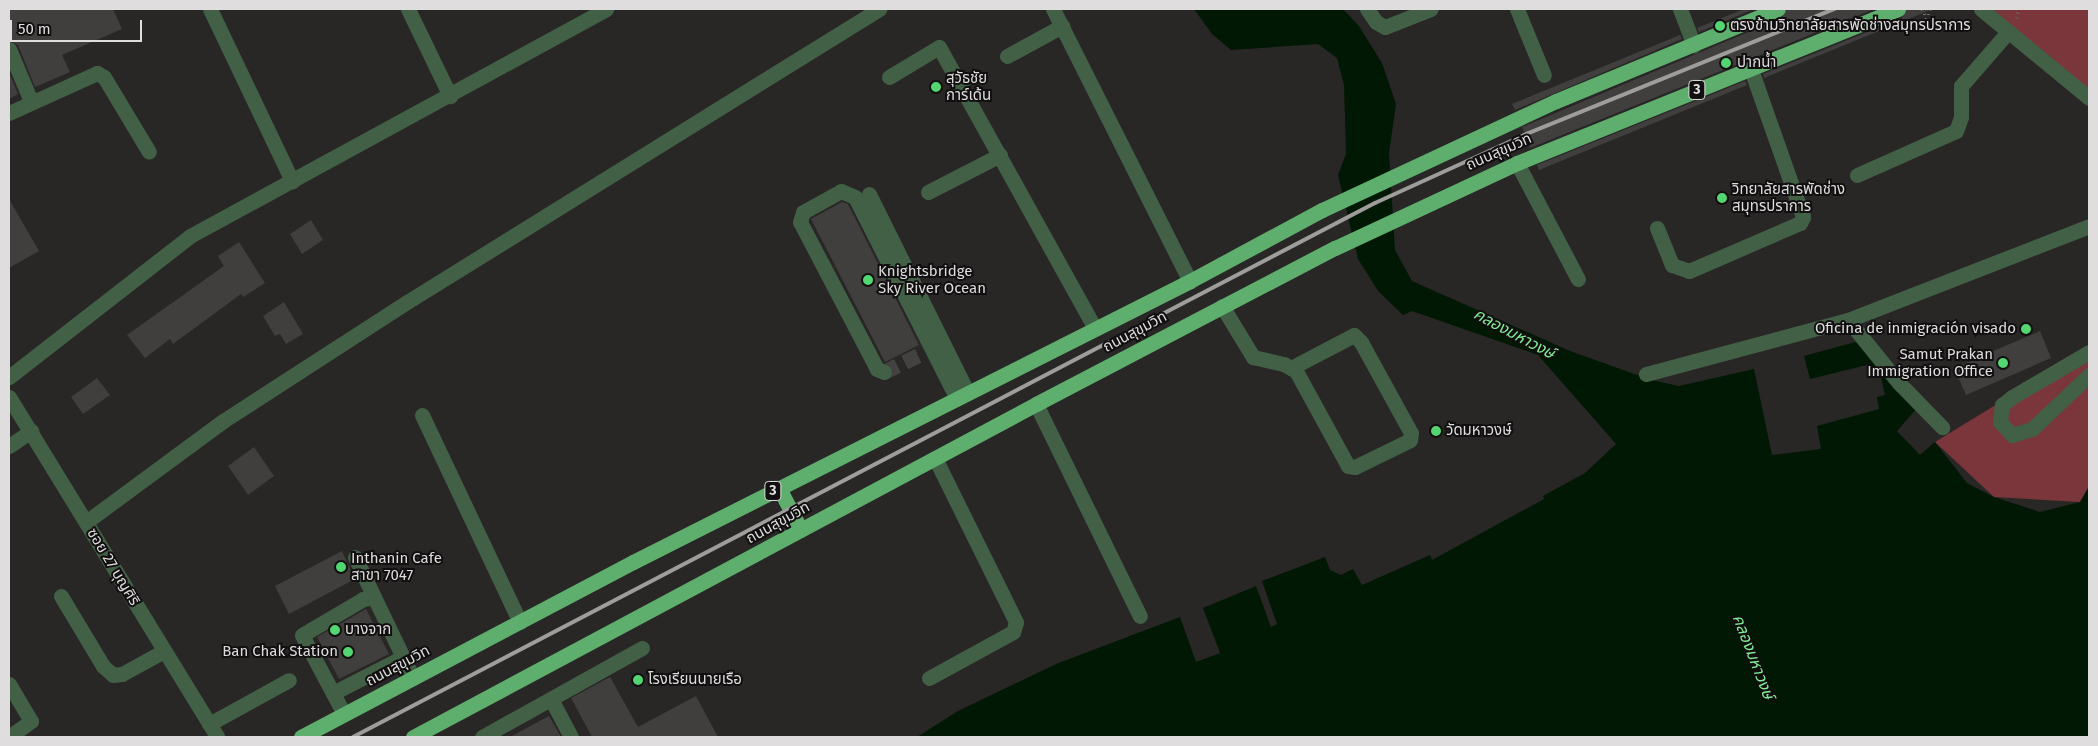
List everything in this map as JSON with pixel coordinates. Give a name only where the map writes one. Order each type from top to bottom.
[{"type":"highway","name":"ถนนสุขุมวิท","points":[[301,737],[779,488],[1190,281],[1389,177],[1489,132],[1778,9]]},
{"type":"highway","name":"ถนนสุขุมวิท","points":[[413,737],[1257,288],[1517,162],[1898,9]]},
{"type":"highway","points":[[779,488],[801,530]]},
{"type":"street","points":[[210,9],[292,181]]},
{"type":"street","points":[[408,9],[450,96]]},
{"type":"street","points":[[86,522],[231,416],[407,302],[879,9]]},
{"type":"street","points":[[1053,9],[1190,281]]},
{"type":"street","points":[[1367,9],[1376,22],[1385,27],[1428,9]]},
{"type":"street","points":[[1517,9],[1544,75]]},
{"type":"street","points":[[1680,9],[1694,45]]},
{"type":"street","points":[[1981,9],[2007,33],[2089,98]]},
{"type":"street","points":[[9,377],[190,236],[450,96],[602,10]]},
{"type":"street","points":[[1007,56],[1062,26]]},
{"type":"street","points":[[1856,175],[1956,131],[1961,118],[1961,86],[2007,33]]},
{"type":"street","points":[[889,77],[939,48],[1095,329]]},
{"type":"street","points":[[9,49],[32,101]]},
{"type":"street","points":[[1656,228],[1672,265],[1689,271],[1800,223],[1804,217],[1751,69]]},
{"type":"street","points":[[9,113],[97,73],[104,77],[149,152]]},
{"type":"street","points":[[928,192],[1000,155]]},
{"type":"street","points":[[1517,162],[1578,279]]},
{"type":"street","points":[[884,372],[877,369],[800,222],[804,212],[841,191],[855,197],[925,353],[962,396]]},
{"type":"street","points":[[869,194],[962,396]]},
{"type":"street","points":[[1646,374],[1848,320],[2089,226]]},
{"type":"street","points":[[1222,306],[1253,358],[1296,371],[1348,466],[1354,467],[1410,440],[1411,433],[1361,342],[1354,335],[1291,368]]},
{"type":"street","points":[[1848,320],[1899,383],[1942,427]]},
{"type":"street","points":[[2089,352],[2012,397],[2002,405],[2000,422],[2012,435],[2032,429],[2089,375]]},
{"type":"street","name":"ซอย 27 บุญศิริ","points":[[9,397],[213,731]]},
{"type":"street","points":[[1036,404],[1140,616]]},
{"type":"street","points":[[422,415],[520,622]]},
{"type":"street","points":[[9,446],[31,431]]},
{"type":"street","points":[[929,678],[1013,632],[1016,622],[935,458]]},
{"type":"street","points":[[355,557],[413,678]]},
{"type":"street","points":[[61,596],[103,666],[113,675],[122,674],[164,651]]},
{"type":"street","points":[[344,714],[302,635],[363,599],[374,597]]},
{"type":"street","points":[[482,737],[642,648]]},
{"type":"street","points":[[332,693],[403,657]]},
{"type":"street","points":[[213,731],[289,680]]},
{"type":"street","points":[[9,684],[32,721],[9,737]]},
{"type":"street","points":[[550,699],[570,737]]},
{"type":"path","points":[[1922,9],[1926,19],[1930,9]]},
{"type":"shaded area","points":[[1983,9],[2089,9],[2089,97]]},
{"type":"shaded area","points":[[2089,348],[2089,488],[2080,502],[1994,497],[1935,442]]},
{"type":"water","name":"คลองมหาวงษ์","points":[[1194,9],[1343,9],[1359,26],[1382,63],[1396,104],[1389,153],[1395,250],[1412,281],[1570,351],[1651,380],[1679,386],[1754,369],[1772,455],[1821,449],[1817,426],[1879,409],[1877,397],[1885,395],[1880,373],[1873,374],[1871,364],[1810,379],[1804,356],[1859,341],[1918,407],[1897,431],[1920,455],[1935,442],[1967,483],[1994,497],[2040,512],[2080,502],[2089,486],[2089,737],[917,737],[958,711],[1056,664],[1180,617],[1196,662],[1220,653],[1203,608],[1256,586],[1271,627],[1277,624],[1262,581],[1325,557],[1330,570],[1341,575],[1353,569],[1362,585],[1430,555],[1432,560],[1544,499],[1543,496],[1585,473],[1616,444],[1538,355],[1412,311],[1403,315],[1378,291],[1358,259],[1338,175],[1346,154],[1344,85],[1337,58],[1318,44],[1231,50],[1212,34]]},
{"type":"building","points":[[9,9],[113,9],[122,29],[62,55],[70,72],[35,87],[18,45],[9,40]]},
{"type":"building","points":[[1744,9],[1754,9],[1699,32],[1697,28]]},
{"type":"building","points":[[1787,9],[1874,9],[1530,148],[1522,127],[1782,18]]},
{"type":"building","points":[[1907,9],[1933,9],[1764,78],[1763,74],[1902,18]]},
{"type":"building","points":[[1680,35],[1682,39],[1515,110],[1512,104]]},
{"type":"building","points":[[9,72],[18,94],[9,99]]},
{"type":"building","points":[[1745,81],[1747,85],[1539,170],[1537,165]]},
{"type":"building","points":[[9,199],[39,251],[9,268]]},
{"type":"building","name":"Knightsbridge Sky River Ocean","points":[[842,202],[848,204],[919,345],[885,362],[811,219]]},
{"type":"building","points":[[311,220],[323,240],[302,254],[290,234]]},
{"type":"building","points":[[239,242],[265,283],[243,297],[241,294],[173,344],[170,339],[145,358],[127,335],[224,266],[218,256]]},
{"type":"building","points":[[284,302],[303,334],[286,344],[280,334],[275,336],[263,316]]},
{"type":"building","name":"Samut Prakan Immigration Office","points":[[2040,331],[2051,358],[1966,395],[1954,368]]},
{"type":"building","points":[[97,378],[110,395],[83,414],[71,397]]},
{"type":"building","points":[[254,447],[274,476],[248,495],[228,466]]},
{"type":"building","points":[[342,551],[355,579],[289,614],[275,586]]},
{"type":"building","points":[[366,609],[389,654],[339,679],[317,637]]},
{"type":"building","points":[[610,677],[638,727],[696,696],[718,737],[592,737],[571,698]]},
{"type":"building","points":[[549,716],[561,737],[510,737]]},
{"type":"tunnel","points":[[884,372],[919,355]]},
{"type":"railway","points":[[353,737],[1375,203],[1524,135],[1834,9]]},
{"type":"place","name":"ตรงข้ามวิทยาลัยสารพัดช่างสมุทรปราการ","points":[[1720,26]]},
{"type":"place","name":"ปากน้ำ","points":[[1726,63]]},
{"type":"place","name":"สุวัธชัย การ์เด้น","points":[[936,87]]},
{"type":"place","name":"วิทยาลัยสารพัดช่าง สมุทรปราการ","points":[[1722,198]]},
{"type":"place","name":"Knightsbridge Sky River Ocean","points":[[868,280]]},
{"type":"place","name":"Oficina de inmigración visado","points":[[2026,329]]},
{"type":"place","name":"Samut Prakan Immigration Office","points":[[2003,363]]},
{"type":"place","name":"วัดมหาวงษ์","points":[[1436,431]]},
{"type":"place","name":"Inthanin Cafe สาขา 7047","points":[[341,567]]},
{"type":"place","name":"บางจาก","points":[[335,630]]},
{"type":"place","name":"Ban Chak Station","points":[[348,652]]},
{"type":"place","name":"โรงเรียนนายเรือ","points":[[638,680]]}]
